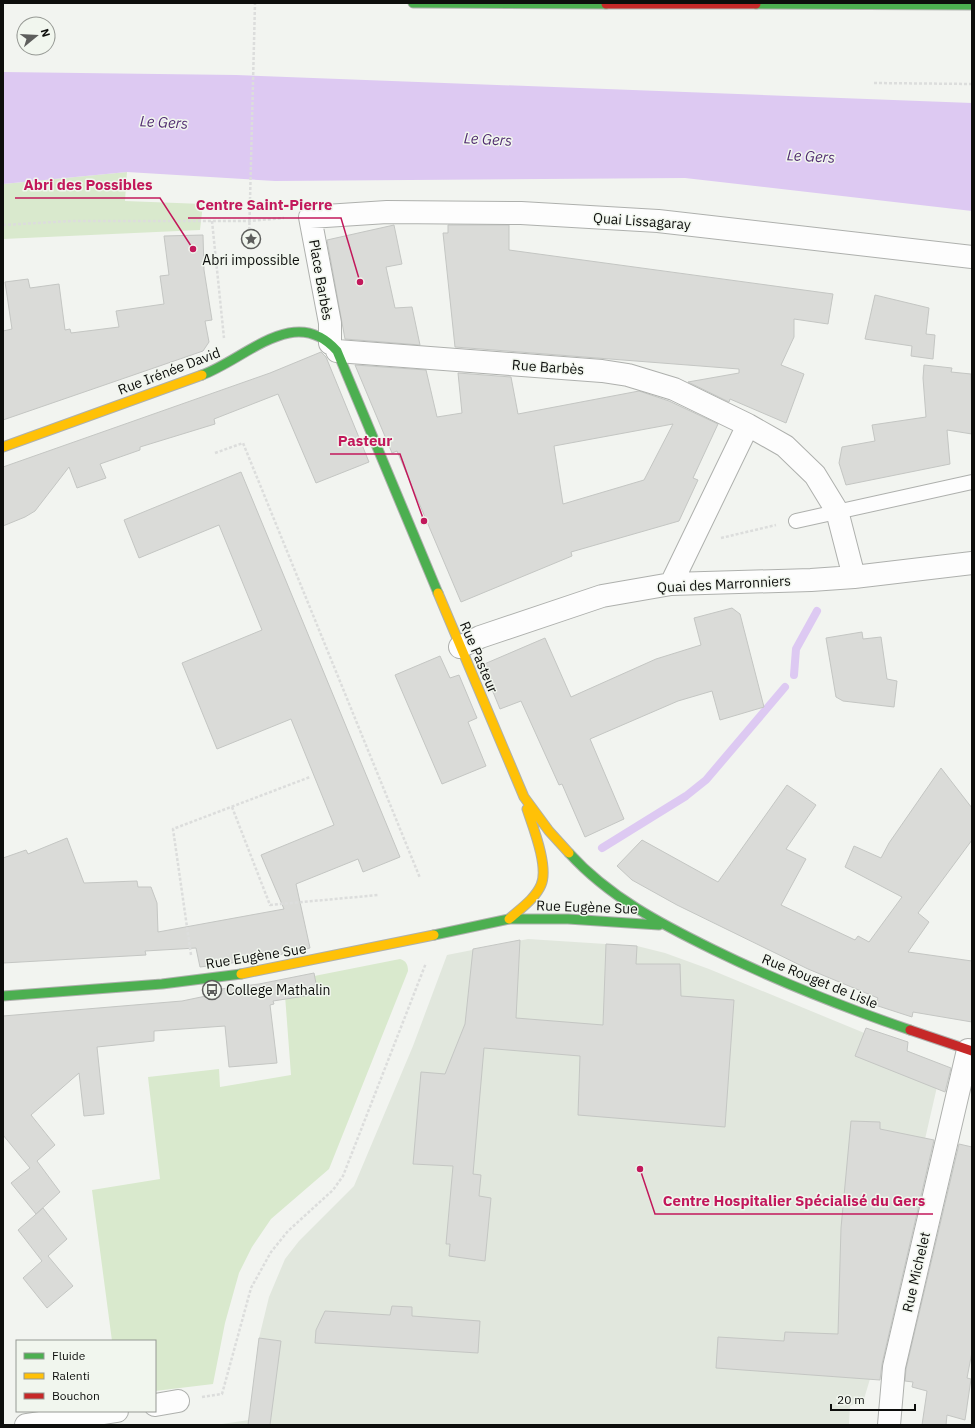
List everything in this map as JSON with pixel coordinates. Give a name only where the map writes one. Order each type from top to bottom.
[{"type":"main road","points":[[413,3],[972,5]]},
{"type":"main road","name":"Rue Irénée David","points":[[3,447],[219,368],[277,335],[295,330],[309,332],[334,347]]},
{"type":"main road","name":"Rue Pasteur","points":[[334,347],[524,797],[549,831],[578,863],[618,897],[663,925]]},
{"type":"main road","name":"Rue Eugène Sue","points":[[509,919],[529,902],[542,882],[541,857],[524,797]]},
{"type":"main road","name":"Rue Eugène Sue","points":[[3,996],[194,980],[257,972],[509,919],[568,919],[663,925]]},
{"type":"main road","name":"Rue Rouget de Lisle","points":[[663,925],[753,969],[845,1007],[970,1050]]},
{"type":"street","name":"Quai Lissagaray","points":[[310,216],[387,212],[521,213],[658,221],[972,257]]},
{"type":"street","name":"Place Barbès","points":[[310,216],[334,347]]},
{"type":"street","name":"Rue Barbès","points":[[334,347],[602,371],[628,375],[674,389],[748,425],[785,446],[815,475],[837,512]]},
{"type":"street","points":[[671,584],[748,425]]},
{"type":"street","points":[[837,512],[854,577]]},
{"type":"street","name":"Quai des Marronniers","points":[[460,646],[480,637],[602,596],[671,584],[811,580],[854,577],[972,563]]},
{"type":"street","name":"Rue Michelet","points":[[889,1425],[894,1367],[970,1050]]},
{"type":"street","points":[[156,1405],[178,1401]]},
{"type":"street","points":[[26,1425],[110,1412]]},
{"type":"lane","points":[[796,521],[972,482]]},
{"type":"path","points":[[249,240],[255,3]]},
{"type":"path","points":[[874,83],[972,84]]},
{"type":"path","points":[[3,225],[72,221],[249,221],[310,216]]},
{"type":"path","points":[[212,221],[224,339]]},
{"type":"path","points":[[215,453],[243,442],[420,878]]},
{"type":"path","points":[[690,546],[796,521]]},
{"type":"path","points":[[194,980],[173,829],[310,777]]},
{"type":"path","points":[[232,807],[270,905],[378,895]]},
{"type":"path","points":[[178,1401],[222,1394],[251,1288],[271,1252],[288,1231],[334,1190],[343,1176],[398,1041],[437,935]]},
{"type":"shaded area","points":[[528,939],[637,946],[665,953],[709,969],[942,1065],[870,1379],[864,1399],[850,1406],[849,1425],[215,1425],[249,1420],[259,1338],[269,1297],[285,1259],[299,1241],[354,1186],[413,1046],[447,955]]},
{"type":"green space","points":[[127,172],[125,201],[203,204],[200,230],[3,239],[3,184]]},
{"type":"green space","points":[[400,959],[408,966],[408,971],[329,1169],[271,1219],[252,1247],[239,1273],[225,1323],[213,1384],[156,1391],[156,1340],[112,1340],[92,1190],[160,1179],[148,1077],[219,1069],[220,1087],[291,1075],[284,982]]},
{"type":"water","name":"Le Gers","points":[[3,72],[236,75],[972,103],[972,211],[685,178],[275,181],[127,172],[3,184]]},
{"type":"building","points":[[394,225],[402,264],[386,267],[395,308],[412,307],[420,345],[345,339],[327,240]]},
{"type":"building","points":[[448,225],[509,225],[509,250],[833,294],[828,324],[794,319],[794,337],[781,365],[804,374],[786,423],[730,399],[729,402],[688,382],[739,373],[739,369],[455,347],[443,233],[448,233]]},
{"type":"building","points":[[203,235],[204,270],[212,320],[205,321],[209,342],[203,351],[3,420],[3,331],[12,329],[5,282],[28,279],[30,288],[59,284],[65,330],[70,329],[71,333],[119,327],[116,311],[164,304],[160,276],[169,275],[164,236]]},
{"type":"building","points":[[875,295],[929,308],[926,334],[935,335],[933,359],[911,356],[912,346],[865,339]]},
{"type":"building","points":[[321,352],[326,357],[369,462],[316,483],[278,394],[214,419],[215,424],[140,447],[140,450],[100,464],[106,478],[77,488],[69,467],[35,511],[3,526],[3,467],[270,373]]},
{"type":"building","points":[[355,365],[426,370],[437,417],[462,413],[458,373],[511,377],[518,414],[639,391],[669,401],[718,424],[693,478],[698,480],[679,521],[571,552],[572,556],[461,602],[397,451],[392,453]],"holes":[[[673,424],[644,480],[563,504],[554,446]]]},
{"type":"building","points":[[924,365],[952,368],[951,372],[971,374],[972,434],[947,430],[950,464],[846,485],[839,463],[842,447],[875,441],[872,425],[926,417],[923,378]]},
{"type":"building","points":[[241,472],[400,857],[363,872],[358,859],[296,884],[310,948],[255,960],[200,967],[196,948],[145,951],[146,955],[3,963],[3,858],[26,850],[28,854],[67,838],[84,883],[137,881],[138,887],[151,887],[157,903],[158,932],[284,909],[261,855],[334,825],[291,719],[217,749],[182,663],[262,630],[219,525],[139,558],[124,520]]},
{"type":"building","points":[[732,608],[740,614],[764,707],[720,720],[712,691],[678,701],[590,739],[624,819],[585,837],[562,784],[559,785],[521,701],[500,709],[482,665],[545,638],[571,697],[656,659],[701,645],[694,618]]},
{"type":"building","points":[[862,632],[863,639],[881,637],[887,679],[897,681],[894,707],[843,701],[836,697],[826,638]]},
{"type":"building","points":[[440,656],[450,678],[459,675],[477,718],[468,722],[486,766],[442,784],[395,675]]},
{"type":"building","points":[[941,768],[972,808],[972,840],[918,913],[929,922],[908,952],[972,961],[972,1022],[913,1012],[912,1017],[875,1005],[878,998],[808,969],[677,905],[632,880],[617,866],[642,840],[718,882],[787,785],[816,805],[786,849],[806,859],[781,905],[855,940],[858,936],[869,942],[902,897],[845,867],[854,846],[881,858],[889,843]]},
{"type":"building","points":[[520,940],[516,1018],[603,1025],[606,944],[637,946],[636,964],[680,964],[681,996],[734,1000],[725,1127],[578,1115],[580,1056],[484,1048],[473,1174],[481,1175],[479,1196],[491,1198],[485,1261],[449,1256],[450,1244],[446,1244],[453,1166],[413,1164],[421,1072],[445,1074],[465,1024],[473,949]]},
{"type":"building","points":[[314,973],[318,994],[273,1001],[274,1004],[270,1005],[277,1063],[229,1067],[225,1026],[154,1031],[154,1041],[97,1047],[104,1114],[84,1116],[79,1073],[31,1115],[55,1145],[37,1161],[60,1192],[36,1214],[11,1183],[30,1168],[3,1135],[3,1016],[182,1001],[206,996],[205,991],[259,984]]},
{"type":"building","points":[[866,1028],[908,1042],[907,1051],[951,1068],[945,1092],[855,1056]]},
{"type":"building","points":[[851,1121],[880,1122],[880,1129],[934,1140],[882,1364],[880,1380],[716,1368],[718,1337],[784,1341],[785,1332],[838,1334],[841,1228]]},
{"type":"building","points":[[959,1144],[972,1147],[972,1352],[967,1378],[971,1379],[965,1420],[947,1415],[946,1425],[922,1425],[927,1391],[912,1387],[913,1382],[905,1381],[906,1369]]},
{"type":"building","points":[[43,1208],[67,1239],[48,1256],[73,1286],[47,1308],[23,1278],[42,1261],[18,1230]]},
{"type":"building","points":[[392,1306],[412,1307],[412,1316],[480,1321],[478,1353],[315,1343],[316,1330],[325,1311],[390,1315]]},
{"type":"building","points":[[259,1338],[281,1341],[270,1425],[248,1425]]},
{"type":"waterway","points":[[794,675],[796,649],[817,611]]},
{"type":"waterway","points":[[602,848],[686,796],[706,780],[785,687]]},
{"type":"traffic: fast","points":[[413,3],[606,4]]},
{"type":"traffic: fast","points":[[756,4],[972,5]]},
{"type":"traffic: fast","points":[[202,375],[270,339],[287,333],[304,332],[321,338],[337,351],[438,593]]},
{"type":"traffic: fast","points":[[569,853],[585,869],[618,896],[675,930],[714,950],[786,983],[835,1003],[910,1030]]},
{"type":"traffic: fast","points":[[434,935],[509,919],[568,919],[659,925]]},
{"type":"traffic: fast","points":[[3,996],[162,984],[241,974]]},
{"type":"traffic: slow","points":[[3,447],[202,375]]},
{"type":"traffic: slow","points":[[438,593],[524,797],[549,831],[569,853]]},
{"type":"traffic: slow","points":[[509,919],[535,895],[541,885],[543,877],[542,858],[527,809]]},
{"type":"traffic: slow","points":[[241,974],[434,935]]},
{"type":"traffic: jam","points":[[606,4],[756,4]]},
{"type":"traffic: jam","points":[[910,1030],[972,1051]]},
{"type":"place","name":"Abri impossible","points":[[251,239]]},
{"type":"place","name":"Abri des Possibles","points":[[193,249]]},
{"type":"place","name":"Centre Saint-Pierre","points":[[360,282]]},
{"type":"place","name":"Pasteur","points":[[424,521]]},
{"type":"place","name":"College Mathalin","points":[[212,990]]},
{"type":"place","name":"Centre Hospitalier Spécialisé du Gers","points":[[640,1169]]}]
